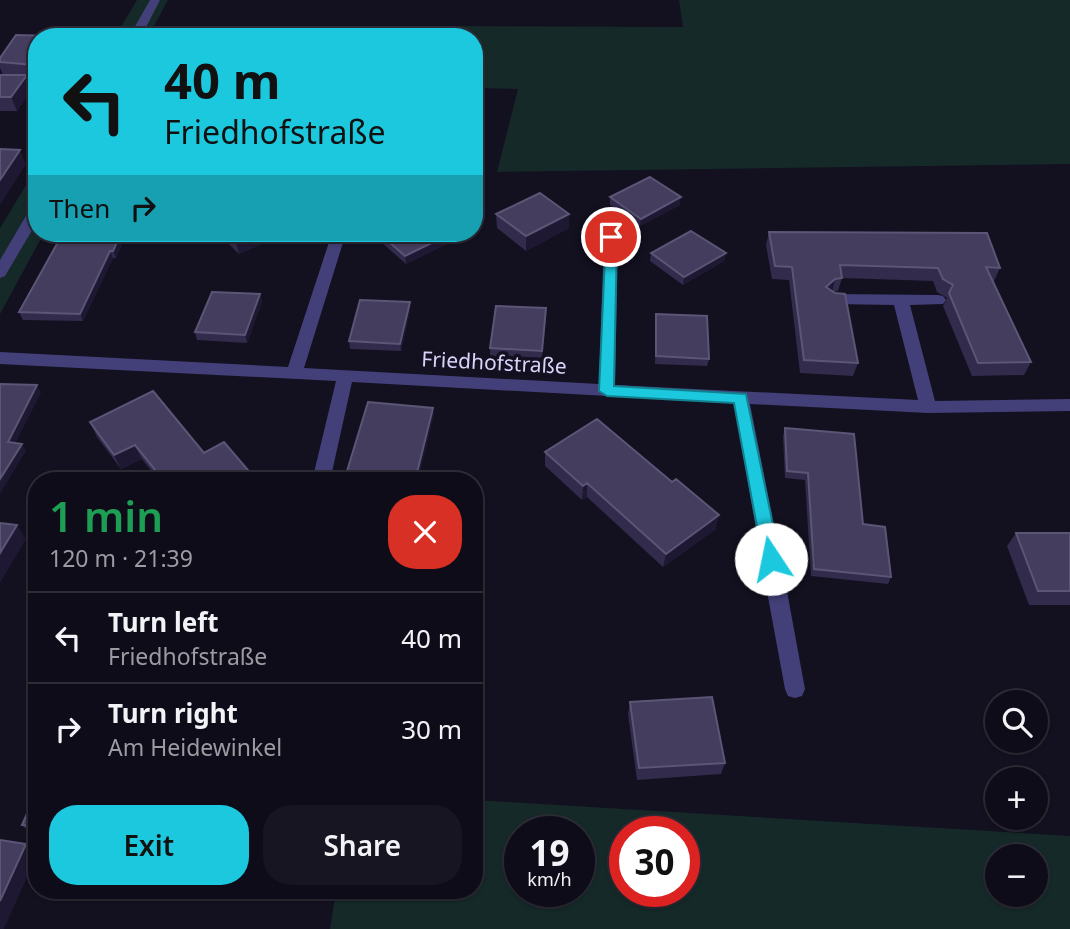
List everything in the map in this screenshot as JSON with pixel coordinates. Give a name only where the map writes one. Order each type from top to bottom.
[{"type":"street","points":[[140,28],[155,0]]},
{"type":"street","points":[[0,82],[28,83]]},
{"type":"street","points":[[0,273],[28,225]]},
{"type":"street","points":[[607,391],[611,237]]},
{"type":"street","points":[[294,373],[336,242]]},
{"type":"street","points":[[833,299],[938,300]]},
{"type":"street","points":[[901,300],[928,407]]},
{"type":"street","name":"Friedhofstraße","points":[[0,358],[928,407],[1070,404]]},
{"type":"street","points":[[323,472],[345,376]]},
{"type":"street","points":[[741,398],[795,690]]},
{"type":"green space","points":[[137,0],[168,0],[153,28],[120,28]]},
{"type":"green space","points":[[679,0],[1070,0],[1070,164],[497,172],[518,89],[483,88],[483,28],[432,28],[683,27]]},
{"type":"green space","points":[[28,182],[28,242],[39,242],[0,314],[0,228]]},
{"type":"green space","points":[[483,801],[1070,836],[1070,929],[330,929],[335,899],[483,899]]},
{"type":"building","points":[[16,35],[28,35],[28,64],[0,62]]},
{"type":"building","points":[[0,75],[27,75],[11,97],[0,97]]},
{"type":"building","points":[[0,149],[20,150],[0,180]]},
{"type":"building","points":[[650,177],[681,197],[641,219],[610,197]]},
{"type":"building","points":[[540,193],[569,214],[526,236],[496,214]]},
{"type":"building","points":[[691,231],[726,253],[684,277],[651,253]]},
{"type":"building","points":[[769,232],[987,233],[1000,268],[986,267],[1031,362],[978,363],[949,293],[953,285],[943,279],[938,268],[840,265],[842,278],[835,279],[826,287],[835,293],[845,294],[858,363],[804,360],[792,267],[775,266]]},
{"type":"building","points":[[58,242],[117,242],[113,251],[110,251],[80,314],[19,312]]},
{"type":"building","points":[[389,242],[434,242],[405,256]]},
{"type":"building","points":[[212,292],[260,294],[245,335],[195,332]]},
{"type":"building","points":[[360,300],[410,302],[400,344],[349,341]]},
{"type":"building","points":[[496,306],[546,308],[542,351],[490,348]]},
{"type":"building","points":[[656,314],[707,316],[709,359],[656,356]]},
{"type":"building","points":[[0,384],[37,385],[8,442],[22,444],[0,479]]},
{"type":"building","points":[[153,391],[204,453],[224,442],[250,472],[157,472],[135,445],[114,455],[90,422]]},
{"type":"building","points":[[368,402],[433,408],[417,472],[347,472]]},
{"type":"building","points":[[597,419],[672,482],[676,479],[719,515],[666,554],[587,483],[583,486],[545,452]]},
{"type":"building","points":[[785,428],[854,434],[863,524],[885,527],[891,577],[814,569],[808,473],[787,471]]},
{"type":"building","points":[[0,523],[17,525],[0,553]]},
{"type":"building","points":[[1016,533],[1070,533],[1070,591],[1038,591]]},
{"type":"building","points":[[712,697],[725,763],[639,768],[630,702]]},
{"type":"building","points":[[28,811],[28,826],[22,825]]},
{"type":"building","points":[[0,840],[26,844],[0,901]]},
{"type":"route","points":[[611,237],[607,391],[741,398],[771,559]]}]
